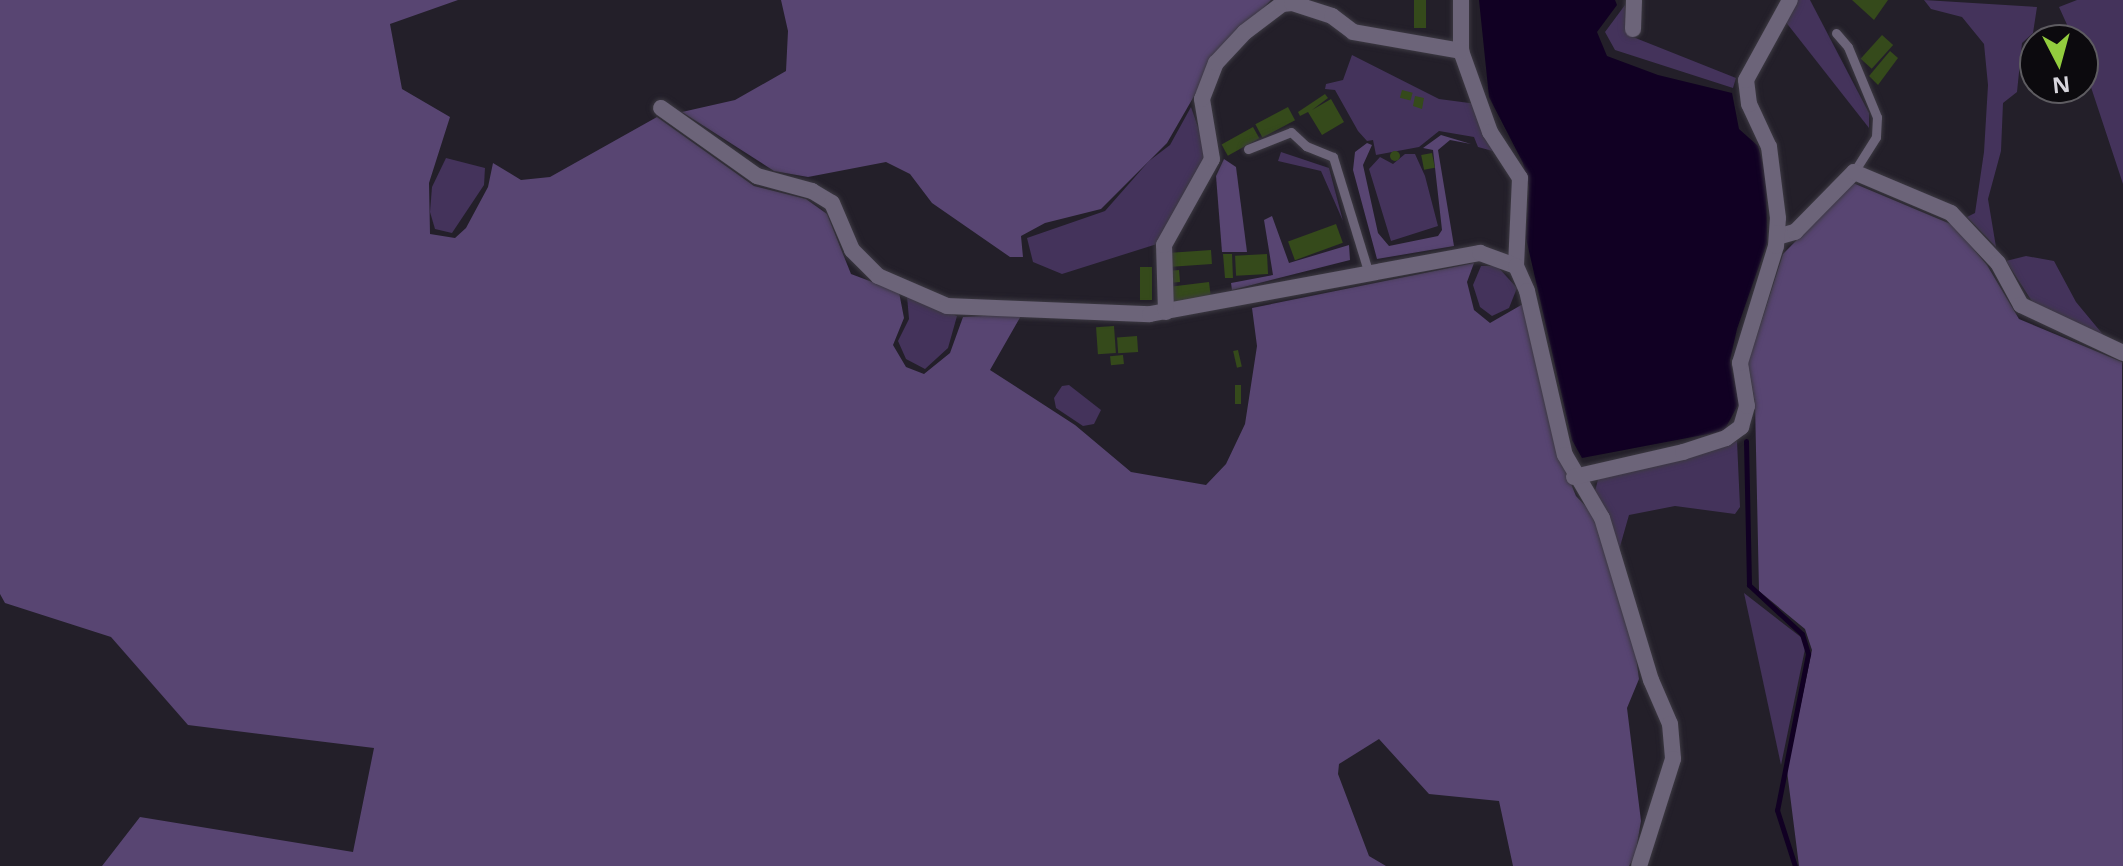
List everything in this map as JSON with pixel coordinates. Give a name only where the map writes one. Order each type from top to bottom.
[{"type":"street","points":[[1461,0],[1461,51],[1490,132],[1520,178],[1516,266],[1527,291],[1574,477],[1602,518],[1651,680],[1670,724],[1673,759],[1639,866]]},
{"type":"street","points":[[1633,29],[1634,0]]},
{"type":"street","points":[[1574,477],[1683,452],[1726,438],[1741,427],[1747,406],[1740,363],[1777,237],[1769,147],[1749,104],[1746,80],[1790,0]]},
{"type":"street","points":[[1166,312],[1164,245],[1212,159],[1202,99],[1216,63],[1245,32],[1282,4],[1292,3],[1332,16],[1353,32],[1461,51]]},
{"type":"street","points":[[661,108],[757,176],[812,191],[832,203],[852,250],[878,276],[947,306],[1166,312],[1368,271],[1480,253],[1516,266]]},
{"type":"street","points":[[1777,237],[1795,232],[1854,172],[1951,213],[1998,263],[2021,305],[2123,353]]},
{"type":"lane","points":[[1836,33],[1848,47],[1877,117],[1876,137],[1854,172]]},
{"type":"lane","points":[[1248,149],[1291,132],[1306,146],[1333,157],[1368,271]]},
{"type":"shaded area","points":[[0,0],[458,0],[390,24],[402,89],[450,117],[429,183],[430,234],[455,238],[466,228],[488,187],[493,163],[521,180],[550,177],[657,117],[754,186],[806,199],[827,214],[851,274],[899,292],[904,318],[893,345],[906,367],[924,374],[950,353],[963,317],[1022,314],[990,370],[1075,425],[1131,472],[1206,485],[1226,464],[1245,424],[1257,346],[1252,308],[1474,263],[1467,282],[1474,310],[1490,323],[1523,304],[1560,457],[1576,496],[1599,520],[1634,642],[1639,679],[1627,708],[1641,821],[1635,856],[1629,866],[1513,866],[1499,801],[1429,794],[1379,739],[1339,764],[1338,774],[1369,856],[1386,866],[102,866],[140,817],[353,852],[374,748],[188,725],[111,637],[5,603],[0,594]]},
{"type":"shaded area","points":[[781,0],[1271,0],[1216,58],[1167,143],[1101,209],[1045,223],[1021,236],[1023,257],[1010,257],[932,203],[910,174],[886,162],[808,177],[774,171],[682,112],[735,100],[786,71],[788,31]]},
{"type":"shaded area","points":[[1479,0],[1615,0],[1617,5],[1597,32],[1607,56],[1658,75],[1732,93],[1739,129],[1758,146],[1766,176],[1767,243],[1737,329],[1730,360],[1739,403],[1724,431],[1582,458],[1572,440],[1526,238],[1529,187],[1523,163],[1489,97]]},
{"type":"shaded area","points":[[1795,0],[1810,0],[1869,113],[1869,128],[1785,21]]},
{"type":"shaded area","points":[[1924,0],[2037,7],[2034,24],[2019,24],[2017,92],[2003,103],[2001,151],[1988,199],[1996,247],[1967,217],[1975,213],[1984,152],[1988,85],[1984,44],[1962,17],[1931,9]]},
{"type":"shaded area","points":[[2077,0],[2123,0],[2123,184],[2097,104],[2099,104],[2099,24],[2067,24],[2059,7]]},
{"type":"shaded area","points":[[1625,5],[1626,28],[1633,37],[1736,78],[1733,88],[1615,50],[1605,32]]},
{"type":"shaded area","points":[[1352,55],[1439,99],[1477,104],[1500,153],[1478,147],[1474,137],[1439,131],[1419,147],[1376,155],[1373,140],[1367,141],[1358,131],[1335,90],[1325,89],[1326,84],[1343,80]]},
{"type":"shaded area","points":[[1191,107],[1207,153],[1157,244],[1062,274],[1033,262],[1027,238],[1105,211],[1149,161],[1170,145]]},
{"type":"shaded area","points":[[1441,135],[1471,144],[1450,140],[1438,150],[1454,246],[1377,259],[1353,170],[1355,152],[1367,143],[1372,145],[1363,165],[1378,233],[1389,246],[1438,236],[1442,230],[1433,150],[1423,148]]},
{"type":"shaded area","points":[[1281,152],[1329,168],[1343,221],[1321,171],[1278,161]]},
{"type":"shaded area","points":[[1405,154],[1415,154],[1425,176],[1438,226],[1391,241],[1369,169],[1380,157],[1393,164]]},
{"type":"shaded area","points":[[446,158],[485,168],[484,185],[452,233],[435,229],[430,212],[432,187]]},
{"type":"shaded area","points":[[1224,159],[1236,167],[1247,252],[1222,252],[1216,176]]},
{"type":"shaded area","points":[[1853,183],[1953,225],[1987,265],[2019,319],[2122,362],[2123,866],[1799,866],[1787,771],[1812,650],[1805,629],[1759,591],[1755,403],[1748,363],[1783,254]]},
{"type":"shaded area","points":[[1272,216],[1289,263],[1349,245],[1350,260],[1232,290],[1231,283],[1273,275],[1264,220]]},
{"type":"shaded area","points":[[2026,256],[2054,261],[2076,302],[2110,343],[2033,303],[2006,261]]},
{"type":"shaded area","points":[[1481,266],[1497,266],[1517,288],[1509,308],[1492,316],[1480,307],[1473,285]]},
{"type":"shaded area","points":[[907,296],[957,316],[948,348],[925,369],[906,359],[898,341],[909,319]]},
{"type":"shaded area","points":[[1069,385],[1101,410],[1094,424],[1083,426],[1056,408],[1054,398],[1062,386]]},
{"type":"shaded area","points":[[1737,441],[1740,507],[1735,514],[1675,506],[1629,515],[1619,550],[1595,491],[1599,476]]},
{"type":"shaded area","points":[[1744,593],[1802,638],[1805,649],[1781,765]]},
{"type":"building","points":[[1414,0],[1426,0],[1426,28],[1414,28]]},
{"type":"building","points":[[1852,0],[1888,0],[1874,20]]},
{"type":"building","points":[[1882,35],[1893,45],[1872,69],[1861,59]]},
{"type":"building","points":[[1890,51],[1898,58],[1878,85],[1869,76]]},
{"type":"building","points":[[1402,90],[1413,93],[1411,101],[1400,98]]},
{"type":"building","points":[[1325,94],[1328,98],[1312,110],[1331,99],[1344,122],[1322,135],[1308,112],[1300,116],[1298,112]]},
{"type":"building","points":[[1415,96],[1424,98],[1422,109],[1413,106]]},
{"type":"building","points":[[1288,107],[1295,120],[1262,138],[1255,124]]},
{"type":"building","points":[[1253,127],[1259,138],[1228,156],[1222,144]]},
{"type":"building","points":[[1395,151],[1400,156],[1395,161],[1390,156]]},
{"type":"building","points":[[1432,153],[1435,168],[1424,170],[1421,155]]},
{"type":"building","points":[[1336,224],[1343,243],[1295,260],[1288,241]]},
{"type":"building","points":[[1211,250],[1212,264],[1172,267],[1171,253]]},
{"type":"building","points":[[1223,254],[1232,254],[1233,278],[1225,278]]},
{"type":"building","points":[[1267,254],[1268,274],[1236,276],[1235,256]]},
{"type":"building","points":[[1140,267],[1152,267],[1152,300],[1140,300]]},
{"type":"building","points":[[1179,270],[1180,282],[1172,283],[1171,271]]},
{"type":"building","points":[[1209,282],[1211,299],[1174,303],[1172,287]]},
{"type":"building","points":[[1114,326],[1116,353],[1098,354],[1096,327]]},
{"type":"building","points":[[1137,336],[1138,352],[1118,353],[1117,337]]},
{"type":"building","points":[[1238,350],[1242,367],[1237,368],[1233,351]]},
{"type":"building","points":[[1123,355],[1124,364],[1111,365],[1110,356]]},
{"type":"building","points":[[1235,385],[1241,385],[1241,404],[1235,404]]},
{"type":"waterway","points":[[1746,441],[1749,585],[1802,634],[1808,654],[1777,810],[1795,866]]}]
